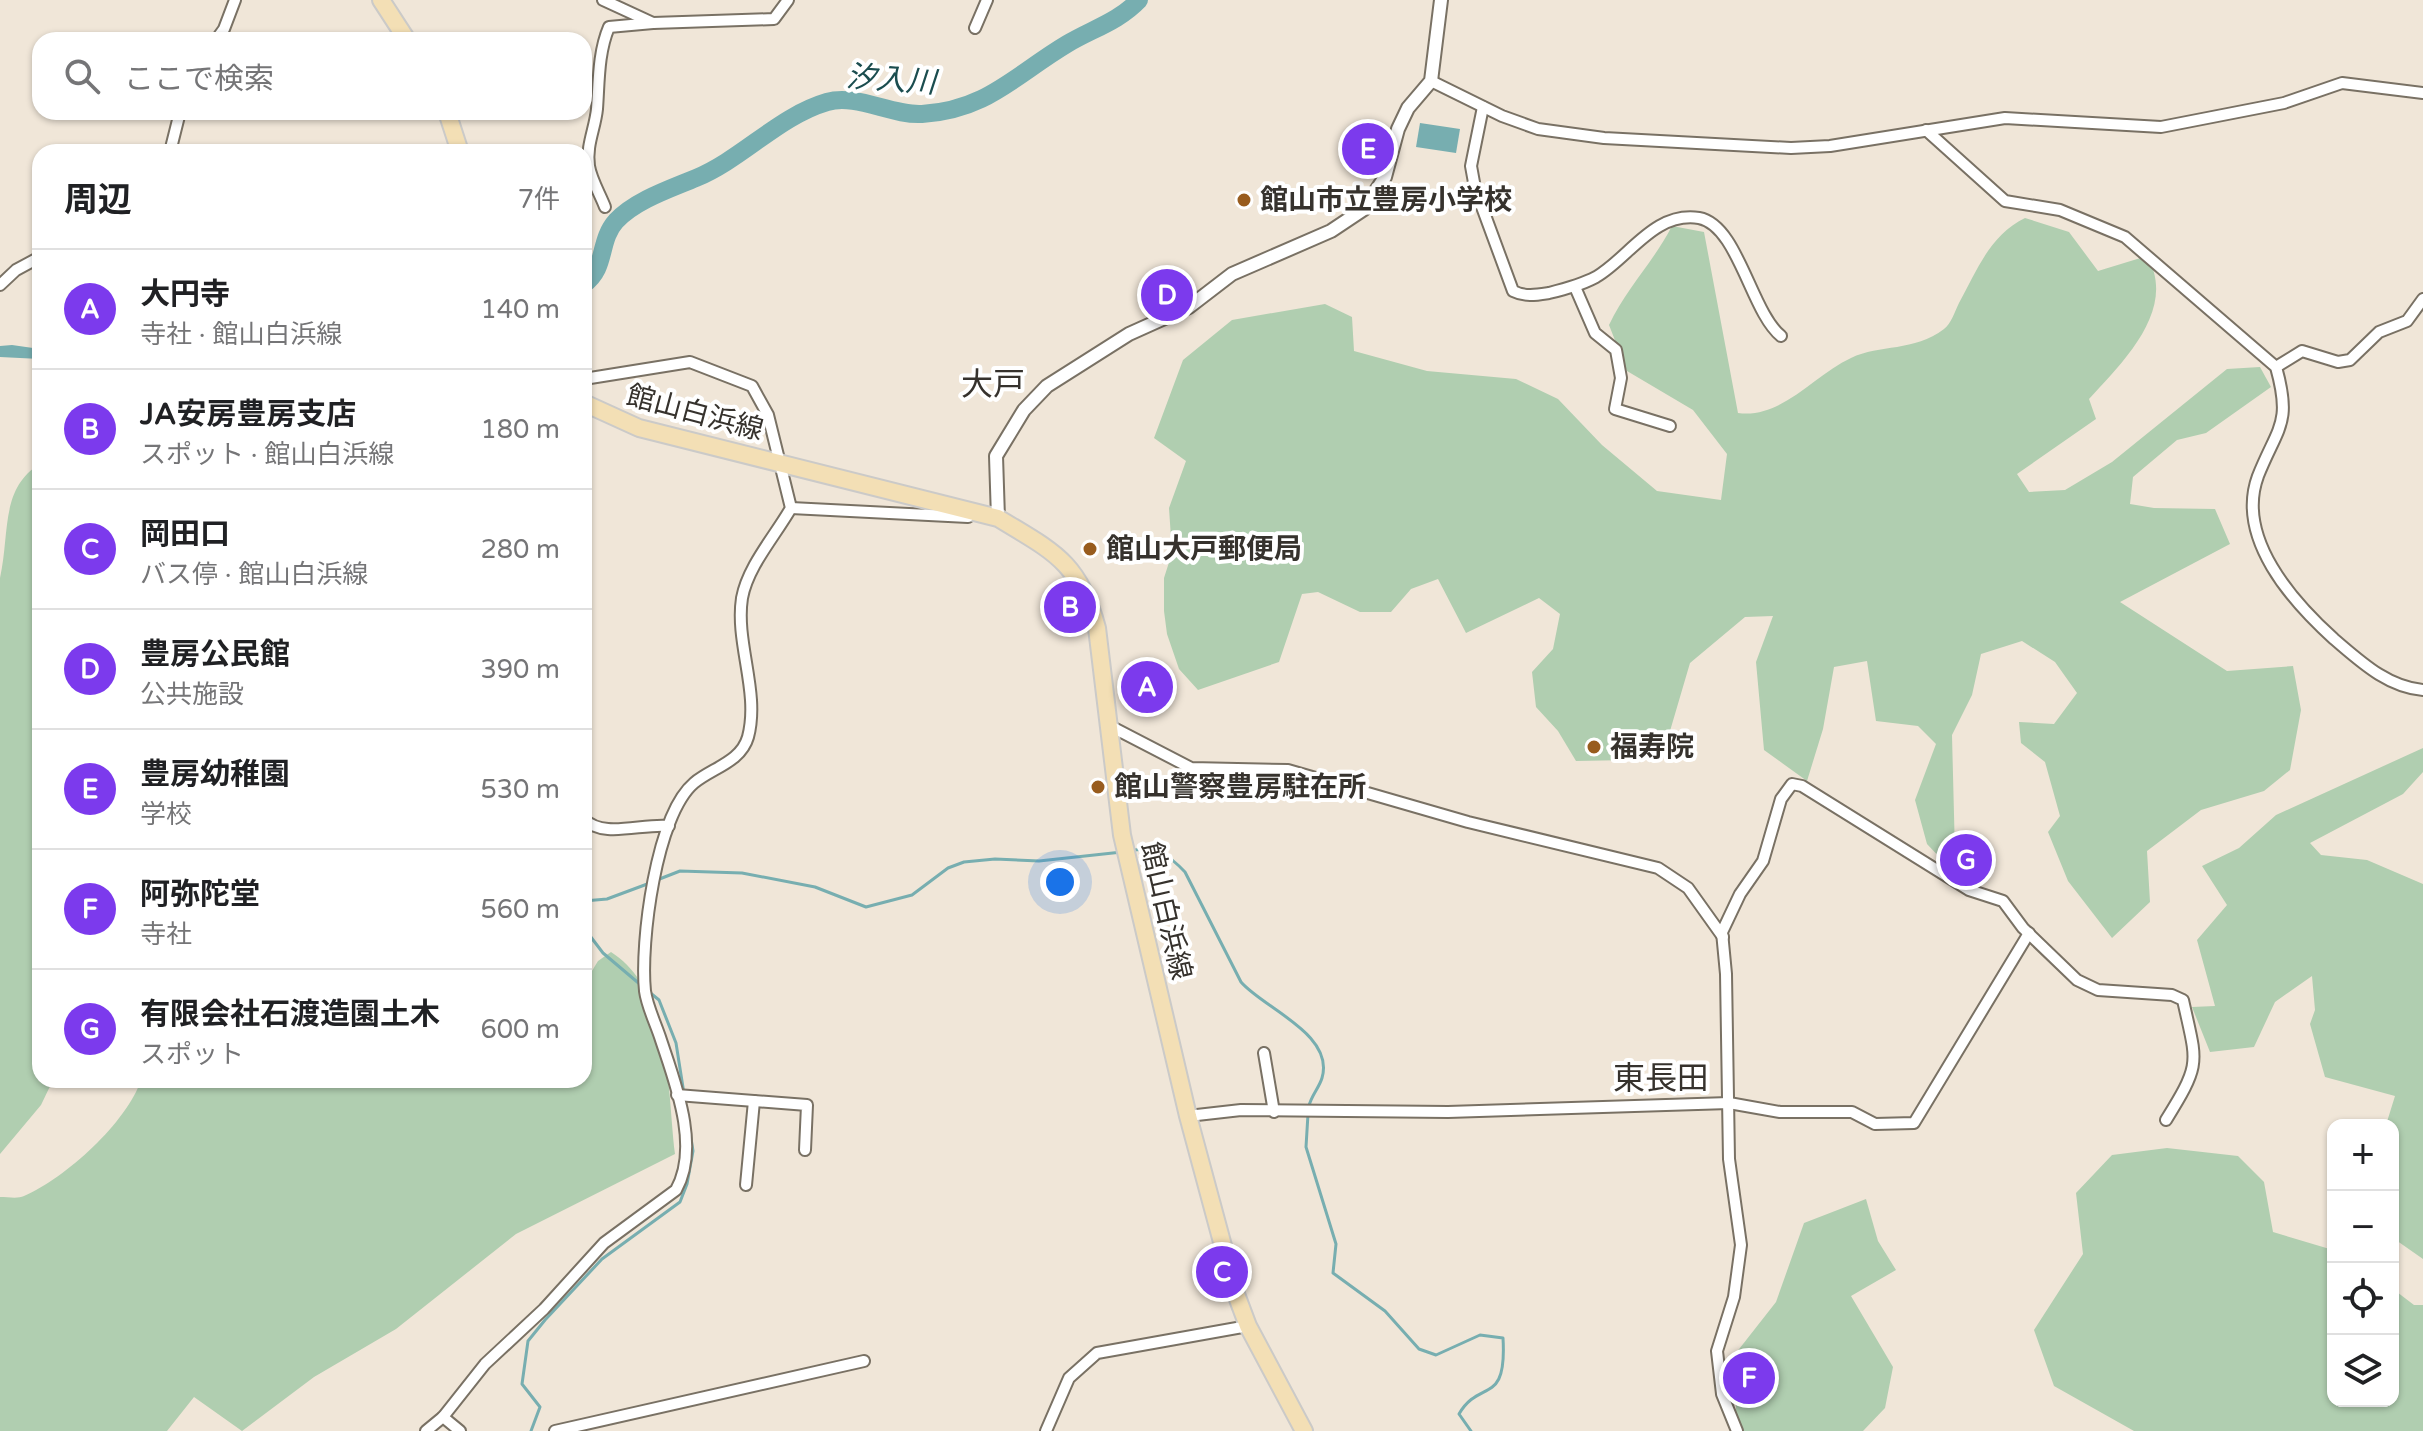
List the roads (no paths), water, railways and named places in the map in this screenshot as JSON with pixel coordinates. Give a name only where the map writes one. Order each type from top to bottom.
[{"type":"main road","points":[[381,0],[402,32]]},
{"type":"main road","points":[[450,120],[457,144]]},
{"type":"main road","name":"館山白浜線","points":[[592,407],[639,428],[998,518],[1043,544],[1073,573],[1084,590],[1097,628],[1122,835],[1129,869],[1188,1116],[1229,1269],[1248,1326],[1304,1431]]},
{"type":"street","points":[[222,32],[235,0]]},
{"type":"street","points":[[603,0],[653,23]]},
{"type":"street","points":[[589,144],[609,27],[774,19],[788,0]]},
{"type":"street","points":[[975,28],[987,0]]},
{"type":"street","points":[[791,508],[998,518],[996,456],[1024,410],[1047,386],[1129,334],[1189,307],[1232,274],[1357,217],[1385,177],[1398,129],[1408,108],[1431,81],[1441,0]]},
{"type":"street","points":[[1431,81],[1483,107],[1538,129],[1654,142],[1809,148],[2005,118],[2161,127],[2284,103],[2342,83],[2423,93]]},
{"type":"street","points":[[1483,107],[1471,166],[1475,188],[1513,291],[1532,296],[1575,287],[1598,276],[1662,224],[1689,217],[1703,219],[1715,225],[1736,257],[1767,322],[1781,336]]},
{"type":"street","points":[[172,144],[178,120]]},
{"type":"street","points":[[1926,130],[2005,201],[2060,210],[2125,237],[2276,367],[2285,396],[2284,419],[2258,477],[2255,498],[2256,518],[2269,565],[2305,613],[2360,663],[2402,685],[2423,690]]},
{"type":"street","points":[[592,174],[605,207]]},
{"type":"street","points":[[0,285],[16,270],[32,261]]},
{"type":"street","points":[[1575,287],[1595,333],[1616,350],[1621,378],[1615,409],[1670,426]]},
{"type":"street","points":[[2276,367],[2302,351],[2338,362],[2350,360],[2379,332],[2407,321],[2423,299]]},
{"type":"street","points":[[426,1431],[443,1417],[485,1364],[544,1309],[604,1243],[676,1190],[686,1147],[680,1095],[645,994],[646,934],[657,868],[669,826],[683,795],[694,783],[743,751],[748,738],[749,673],[742,599],[748,580],[791,508],[768,415],[752,386],[690,362],[592,378]]},
{"type":"street","points":[[1108,725],[1191,768],[1298,772],[1468,822],[1647,864],[1667,872],[1688,888],[1723,937]]},
{"type":"street","points":[[1737,1431],[1722,1394],[1717,1351],[1734,1297],[1741,1245],[1729,1159],[1722,932],[1740,894],[1763,861],[1781,799],[1792,784],[1802,786],[1969,890],[2003,901],[2029,933],[2077,980],[2098,990],[2172,995],[2183,1000],[2197,1053],[2190,1081],[2166,1120]]},
{"type":"street","points":[[592,828],[607,831],[635,825],[669,826]]},
{"type":"street","points":[[1188,1116],[1241,1110],[1317,1114],[1729,1103],[1780,1112],[1852,1112],[1875,1124],[1914,1123],[2029,933]]},
{"type":"street","points":[[1264,1053],[1274,1112]]},
{"type":"street","points":[[680,1095],[807,1105],[805,1150]]},
{"type":"street","points":[[746,1185],[754,1101]]},
{"type":"street","points":[[1046,1431],[1069,1378],[1097,1353],[1248,1326]]},
{"type":"street","points":[[555,1431],[864,1361]]},
{"type":"street","points":[[443,1417],[460,1431]]},
{"type":"water","points":[[1420,123],[1460,129],[1456,153],[1416,147]]},
{"type":"water","points":[[0,346],[32,348],[32,359],[0,357]]},
{"type":"waterway","name":"汐入川","points":[[592,276],[610,229],[624,214],[654,196],[713,170],[793,117],[838,100],[862,102],[910,114],[965,106],[999,89],[1067,44],[1122,14],[1139,0]]},
{"type":"waterway","points":[[1133,850],[1162,854],[1185,872],[1241,982],[1295,1023],[1318,1048],[1323,1062],[1322,1078],[1309,1106]]},
{"type":"waterway","points":[[657,880],[680,871],[742,873],[815,887],[866,907],[912,895],[948,868],[964,862],[995,859],[1039,861],[1122,852]]},
{"type":"waterway","points":[[592,900],[607,899],[650,883]]},
{"type":"waterway","points":[[592,939],[603,953],[642,986]]},
{"type":"waterway","points":[[531,1431],[540,1407],[522,1384],[528,1341],[602,1259],[680,1202],[687,1184],[693,1151],[676,1043],[659,1000],[648,991]]},
{"type":"waterway","points":[[1308,1114],[1306,1147],[1336,1244],[1333,1273],[1385,1311],[1419,1349],[1436,1355],[1480,1335],[1503,1338],[1501,1374],[1496,1383],[1467,1403],[1459,1414],[1471,1431]]},
{"type":"place","name":"豊房幼稚園","points":[[1368,149]]},
{"type":"place","name":"館山市立豊房小学校","points":[[1244,200]]},
{"type":"place","name":"豊房公民館","points":[[1167,295]]},
{"type":"place","name":"館山大戸郵便局","points":[[1090,549]]},
{"type":"place","name":"JA安房豊房支店","points":[[1070,607]]},
{"type":"place","name":"大円寺","points":[[1147,687]]},
{"type":"place","name":"福寿院","points":[[1594,747]]},
{"type":"place","name":"館山警察豊房駐在所","points":[[1098,787]]},
{"type":"place","name":"有限会社石渡造園土木","points":[[1966,860]]},
{"type":"place","name":"岡田口","points":[[1222,1272]]},
{"type":"place","name":"阿弥陀堂","points":[[1749,1378]]},
{"type":"district","name":"大戸","points":[[993,385]]},
{"type":"district","name":"東長田","points":[[1661,1079]]}]
